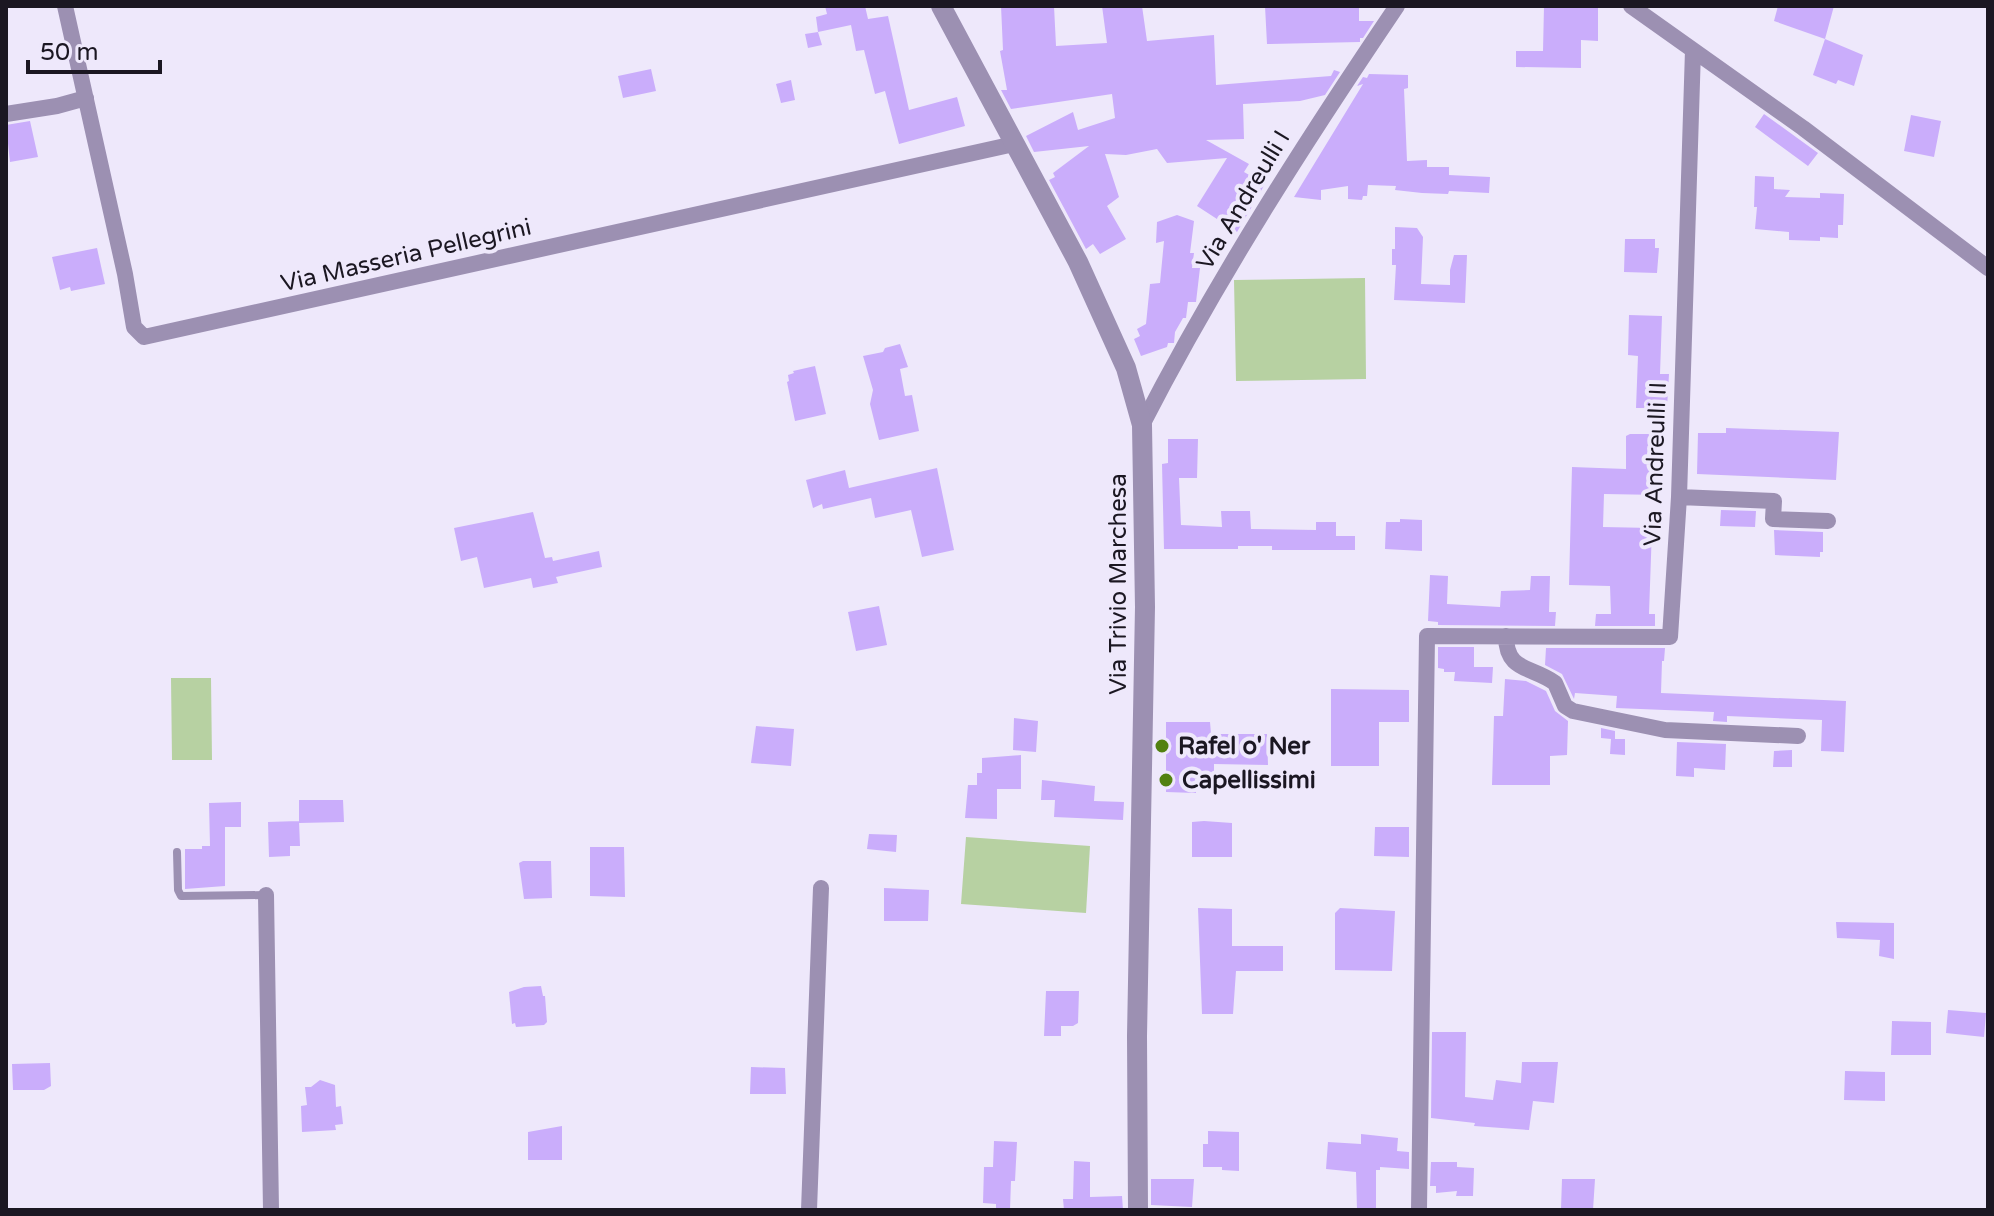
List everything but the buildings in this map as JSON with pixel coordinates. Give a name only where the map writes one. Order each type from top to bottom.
[{"type":"street","name":"Via Masseria Pellegrini","points":[[65,6],[134,327],[140,336],[148,337],[1014,144]]},
{"type":"street","name":"Via Trivio Marchesa","points":[[941,6],[1078,262],[1120,354],[1142,425],[1145,607],[1137,1036],[1138,1210]]},
{"type":"street","name":"Via Andreulli I","points":[[1142,425],[1305,142],[1397,6]]},
{"type":"street","points":[[1631,6],[1988,268]]},
{"type":"street","name":"Via Andreulli II","points":[[1419,1210],[1427,636],[1670,637],[1679,497],[1693,50]]},
{"type":"street","points":[[6,114],[86,98]]},
{"type":"street","points":[[1679,497],[1774,501],[1773,519],[1828,521]]},
{"type":"street","points":[[1506,636],[1506,649],[1515,664],[1555,683],[1565,706],[1573,711],[1665,730],[1798,736]]},
{"type":"street","points":[[809,1210],[821,888]]},
{"type":"street","points":[[266,895],[271,1210]]},
{"type":"lane","points":[[177,852],[178,890],[181,896],[266,895]]},
{"type":"green space","points":[[1365,278],[1366,379],[1236,381],[1234,280]]},
{"type":"green space","points":[[171,678],[211,678],[212,760],[172,760]]},
{"type":"green space","points":[[966,837],[1090,846],[1086,913],[961,904]]},
{"type":"place","name":"Rafel o' Ner","points":[[1162,746]]},
{"type":"place","name":"Capellissimi","points":[[1166,780]]}]
